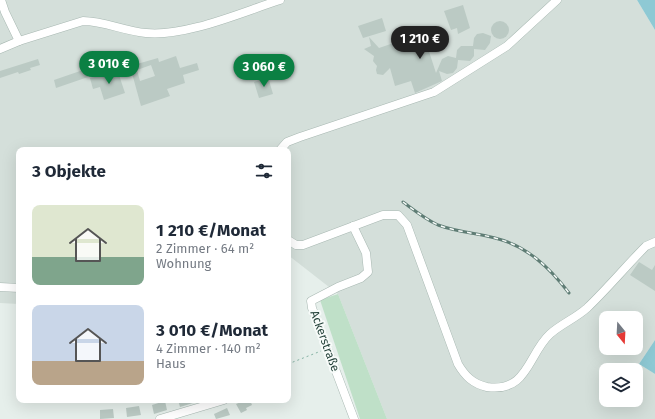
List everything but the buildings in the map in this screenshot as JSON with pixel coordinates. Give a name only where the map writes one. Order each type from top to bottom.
[{"type":"street","points":[[0,49],[83,21],[93,21],[146,34],[171,32],[193,28],[280,0]]},
{"type":"street","points":[[283,147],[287,142],[300,136],[434,92],[508,46],[557,0]]},
{"type":"street","points":[[1,2],[20,41]]},
{"type":"street","points":[[291,242],[296,245],[304,245],[383,214],[398,215],[407,225],[458,364],[464,375],[478,385],[497,388],[513,383],[526,370],[548,336],[562,324],[581,313],[646,246],[655,242]]},
{"type":"street","name":"Ackerstraße","points":[[353,226],[366,252],[368,272],[361,278],[338,287],[311,301],[354,419]]},
{"type":"street","points":[[0,287],[16,288]]},
{"type":"street","points":[[162,419],[214,403]]},
{"type":"path","points":[[291,363],[322,351]]},
{"type":"shaded area","points":[[0,0],[637,0],[655,30],[655,340],[640,363],[599,363],[599,407],[643,407],[643,366],[655,374],[655,419],[387,419],[338,294],[291,257],[291,147],[16,147],[16,304],[0,303]]},
{"type":"green space","points":[[338,294],[387,419],[360,419],[320,300]]},
{"type":"water","points":[[637,0],[655,0],[655,30]]},
{"type":"water","points":[[655,340],[655,374],[643,366],[643,363],[640,363]]},
{"type":"railway","points":[[403,202],[438,225],[495,238],[517,246],[545,266],[569,293]]}]
